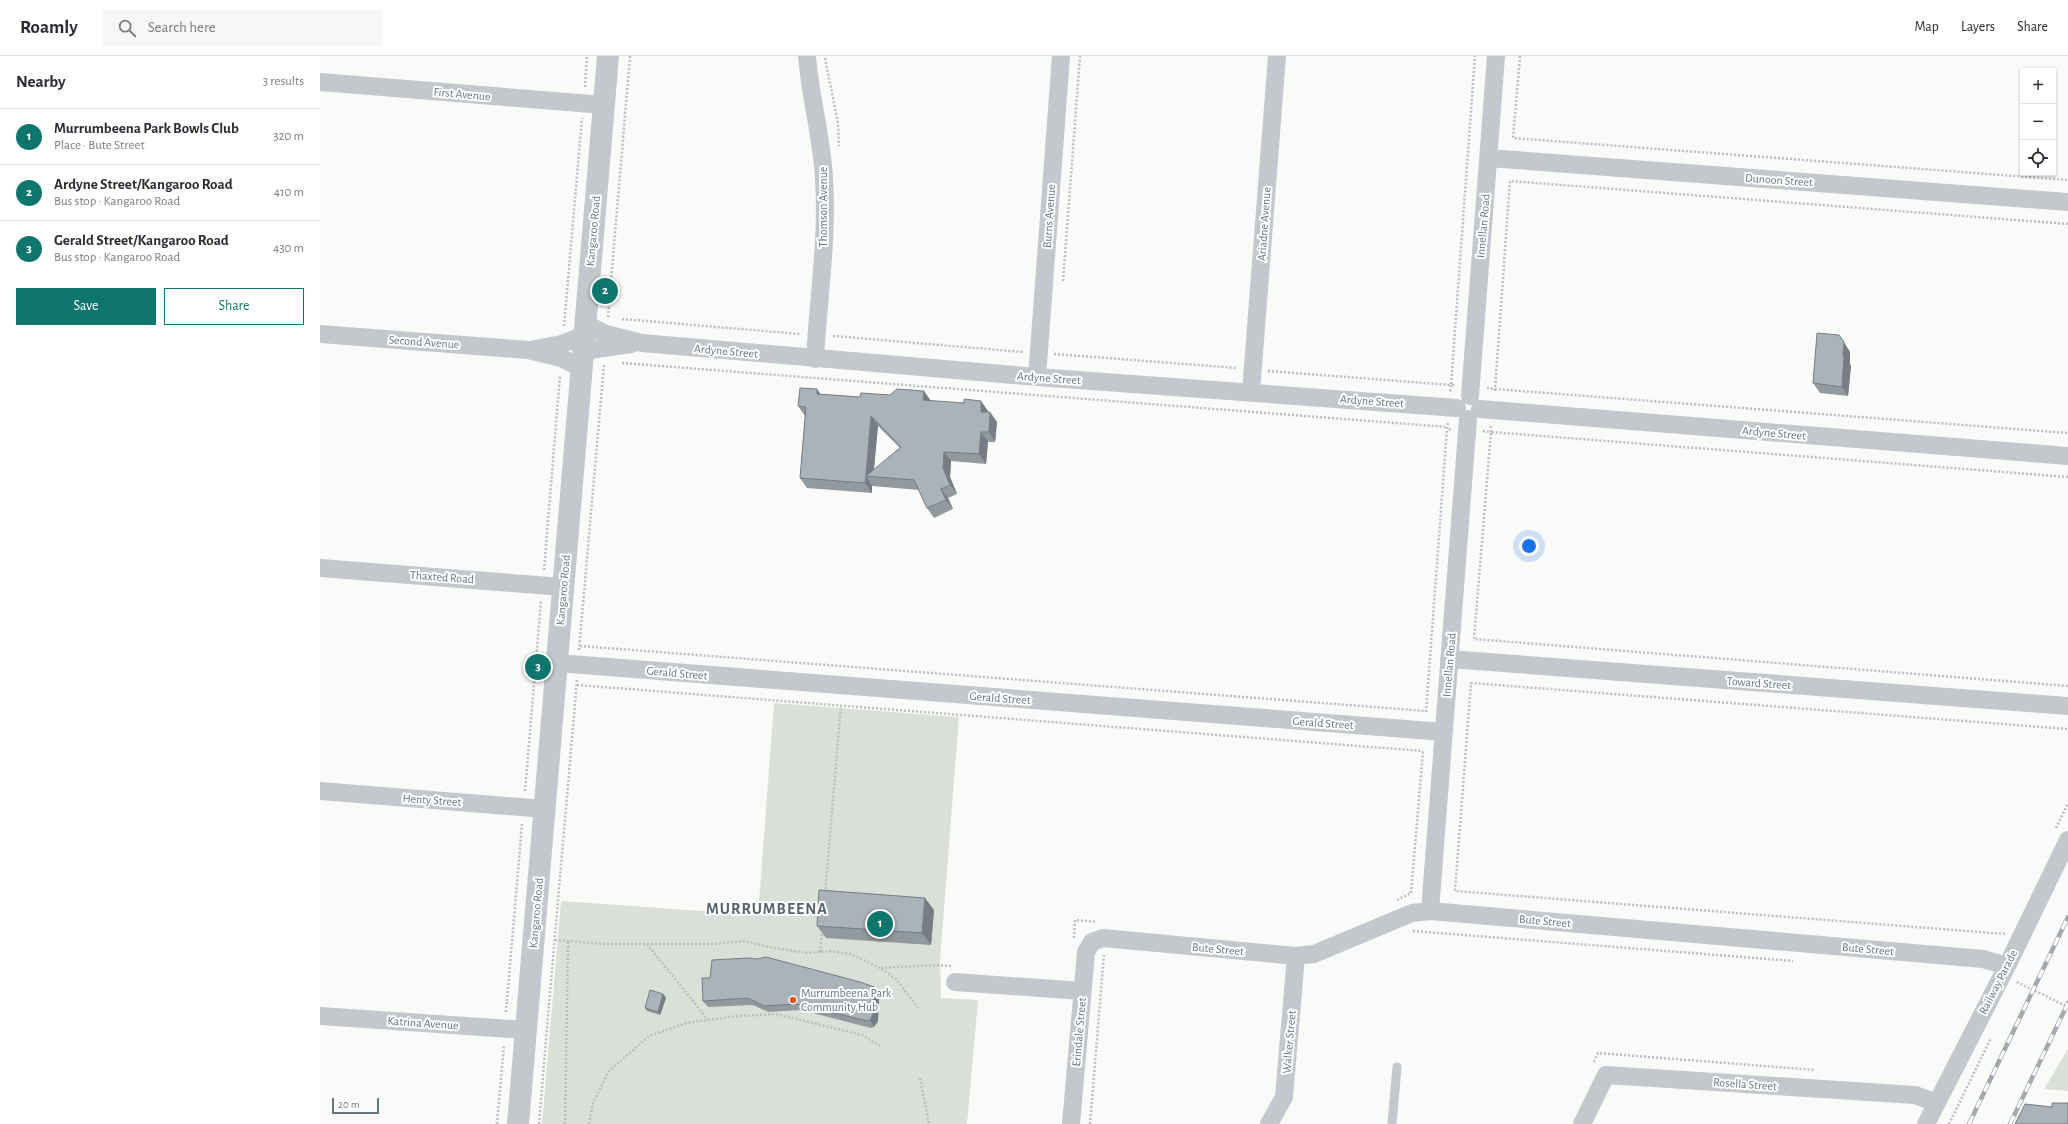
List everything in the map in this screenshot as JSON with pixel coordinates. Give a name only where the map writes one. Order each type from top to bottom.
[{"type":"street","name":"Kangaroo Road","points":[[518,1124],[526,1030],[534,808],[568,664],[553,586],[584,344],[594,105],[608,56]]},
{"type":"street","name":"Thomson Avenue","points":[[807,56],[820,135],[825,214],[815,359]]},
{"type":"street","name":"Burns Avenue","points":[[1037,377],[1061,56]]},
{"type":"street","name":"Ariadne Avenue","points":[[1251,392],[1277,56]]},
{"type":"street","name":"Innellan Road","points":[[1430,911],[1496,56]]},
{"type":"street","name":"First Avenue","points":[[320,82],[594,105]]},
{"type":"street","name":"Dunoon Street","points":[[1489,158],[2068,202]]},
{"type":"street","name":"Second Avenue","points":[[320,334],[528,350],[562,351],[584,344]]},
{"type":"street","name":"Ardyne Street","points":[[584,344],[606,334],[642,343]]},
{"type":"street","name":"Ardyne Street","points":[[584,344],[642,343],[1037,377],[1469,408],[2068,456]]},
{"type":"street","points":[[562,351],[584,344]]},
{"type":"street","name":"Thaxted Road","points":[[320,568],[553,586]]},
{"type":"street","name":"Toward Street","points":[[1449,659],[2068,706]]},
{"type":"street","name":"Gerald Street","points":[[568,664],[1444,732]]},
{"type":"street","name":"Henty Street","points":[[320,791],[534,808]]},
{"type":"street","name":"Railway Parade","points":[[1926,1124],[2007,966],[2068,840]]},
{"type":"street","name":"Bute Street","points":[[1092,942],[1103,938],[1296,956],[1314,954],[1412,913],[1430,911],[1982,959],[2007,966]]},
{"type":"street","name":"Erindale Street","points":[[1071,1124],[1086,952],[1092,942]]},
{"type":"street","name":"Walker Street","points":[[1269,1124],[1284,1097],[1296,956]]},
{"type":"street","points":[[955,982],[1082,991]]},
{"type":"street","name":"Katrina Avenue","points":[[320,1016],[526,1030]]},
{"type":"street","name":"Rosella Street","points":[[1582,1124],[1606,1075],[1915,1095],[1937,1103]]},
{"type":"lane","points":[[1392,1124],[1397,1067]]},
{"type":"path","points":[[507,1001],[534,808],[553,586],[562,351],[594,105],[588,56]]},
{"type":"path","points":[[1062,284],[1080,56]]},
{"type":"path","points":[[1520,56],[1513,138],[2068,180]]},
{"type":"path","points":[[2068,224],[1510,181],[1495,389],[2068,433]]},
{"type":"path","points":[[800,334],[801,326]]},
{"type":"path","points":[[1057,354],[1058,346]]},
{"type":"path","points":[[620,363],[1447,427]]},
{"type":"path","points":[[2068,477],[1491,432],[1474,639],[2068,686]]},
{"type":"path","points":[[580,646],[1426,712]]},
{"type":"path","points":[[549,1005],[577,685],[568,664]]},
{"type":"path","points":[[2005,934],[1455,891],[1471,683],[2068,729]]},
{"type":"path","points":[[577,685],[1423,751]]},
{"type":"path","points":[[825,896],[842,686]]},
{"type":"path","points":[[820,952],[822,928]]},
{"type":"path","points":[[1407,931],[1795,961]]},
{"type":"path","points":[[566,1124],[568,940],[604,944],[713,944],[745,941],[774,948],[808,953],[830,951],[851,954],[880,968],[896,979],[919,1009]]},
{"type":"path","points":[[647,944],[708,1020]]},
{"type":"path","points":[[1090,1124],[1104,955]]},
{"type":"path","points":[[880,968],[950,965],[955,982]]},
{"type":"path","points":[[2017,982],[2068,1006]]},
{"type":"path","points":[[589,1124],[593,1103],[609,1071],[649,1036],[686,1023],[738,1016],[776,1014],[862,1035],[882,1047]]},
{"type":"path","points":[[920,1078],[929,1124]]},
{"type":"shaded area","points":[[774,703],[959,717],[940,961],[941,998],[978,1000],[967,1124],[542,1124],[561,901],[758,915]]},
{"type":"shaded area","points":[[2068,1049],[2068,1091],[2044,1089]]},
{"type":"building","points":[[1817,333],[1839,335],[1844,342],[1842,387],[1813,383]]},
{"type":"building","points":[[800,388],[817,389],[817,394],[860,397],[861,393],[890,395],[897,389],[924,391],[923,400],[964,403],[964,399],[981,401],[981,412],[990,412],[989,432],[981,432],[979,454],[944,452],[943,468],[950,485],[941,489],[946,500],[927,508],[914,480],[866,476],[865,483],[800,478],[806,407],[798,406]],"holes":[[[871,416],[901,447],[866,476]]]},
{"type":"building","points":[[819,890],[925,898],[922,933],[817,926]]},
{"type":"building","name":"Murrumbeena Park Community Hub","points":[[766,957],[874,987],[873,1014],[870,1020],[867,1021],[797,1004],[764,1006],[748,998],[703,1001],[702,978],[710,978],[712,960],[757,959]]},
{"type":"building","points":[[650,990],[663,994],[658,1012],[645,1008]]},
{"type":"building","points":[[2052,1103],[2068,1103],[2068,1124],[2015,1124],[2025,1104],[2052,1107]]},
{"type":"railway","points":[[1969,1124],[2068,917]]},
{"type":"railway","points":[[2010,1124],[2068,1003]]},
{"type":"place","name":"Ardyne Street/Kangaroo Road","points":[[605,291]]},
{"type":"place","name":"Gerald Street/Kangaroo Road","points":[[538,667]]},
{"type":"place","name":"Murrumbeena Park Bowls Club","points":[[880,924]]},
{"type":"place","name":"Murrumbeena Park Community Hub","points":[[793,1000]]},
{"type":"district","name":"MURRUMBEENA","points":[[767,908]]}]
